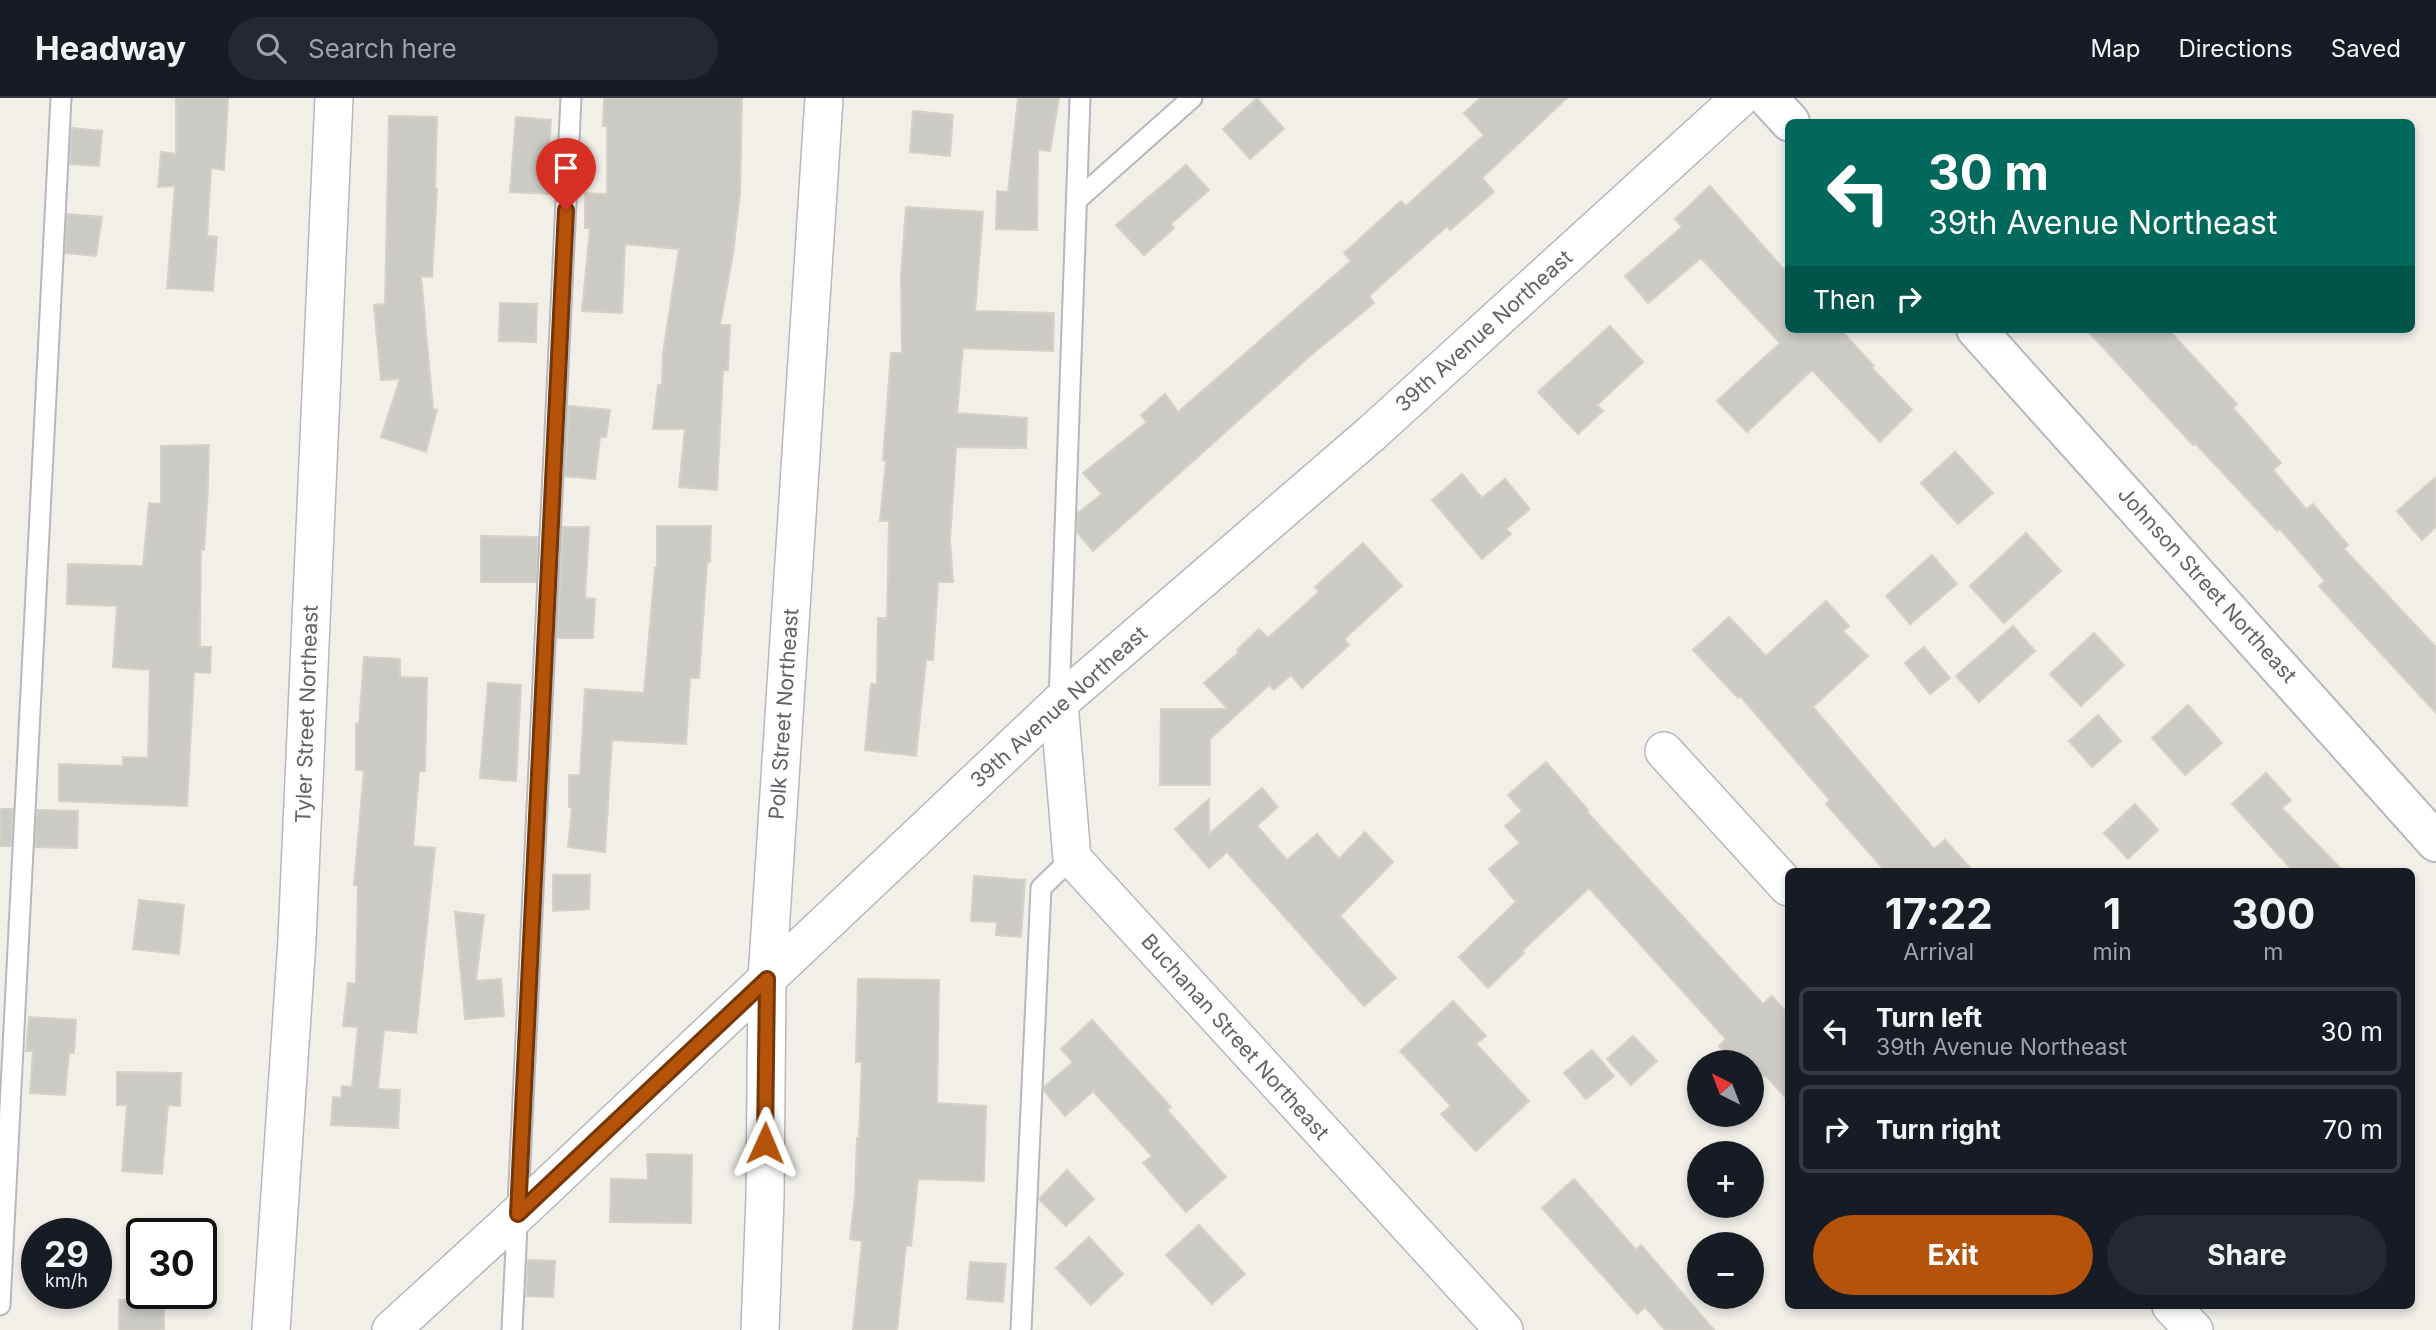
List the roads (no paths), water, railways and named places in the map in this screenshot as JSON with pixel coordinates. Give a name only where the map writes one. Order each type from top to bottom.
[{"type":"street","name":"Tyler Street Northeast","points":[[271,1330],[297,940],[334,98]]},
{"type":"street","name":"Polk Street Northeast","points":[[761,1330],[767,979],[824,98]]},
{"type":"street","name":"39th Avenue Northeast","points":[[391,1330],[518,1214],[1059,703],[1372,433],[1740,98]]},
{"type":"street","points":[[1768,98],[1787,119]]},
{"type":"street","name":"Johnson Street Northeast","points":[[1980,333],[2436,842]]},
{"type":"street","points":[[1059,703],[1072,858]]},
{"type":"street","points":[[1664,751],[1785,884]]},
{"type":"street","name":"Buchanan Street Northeast","points":[[1072,858],[1504,1330]]},
{"type":"street","points":[[2174,1309],[2194,1330]]},
{"type":"lane","points":[[0,1306],[61,98]]},
{"type":"lane","points":[[512,1330],[571,98]]},
{"type":"lane","points":[[1059,703],[1080,98]]},
{"type":"lane","points":[[1077,200],[1192,98]]},
{"type":"lane","points":[[1021,1330],[1041,888],[1072,858]]}]
